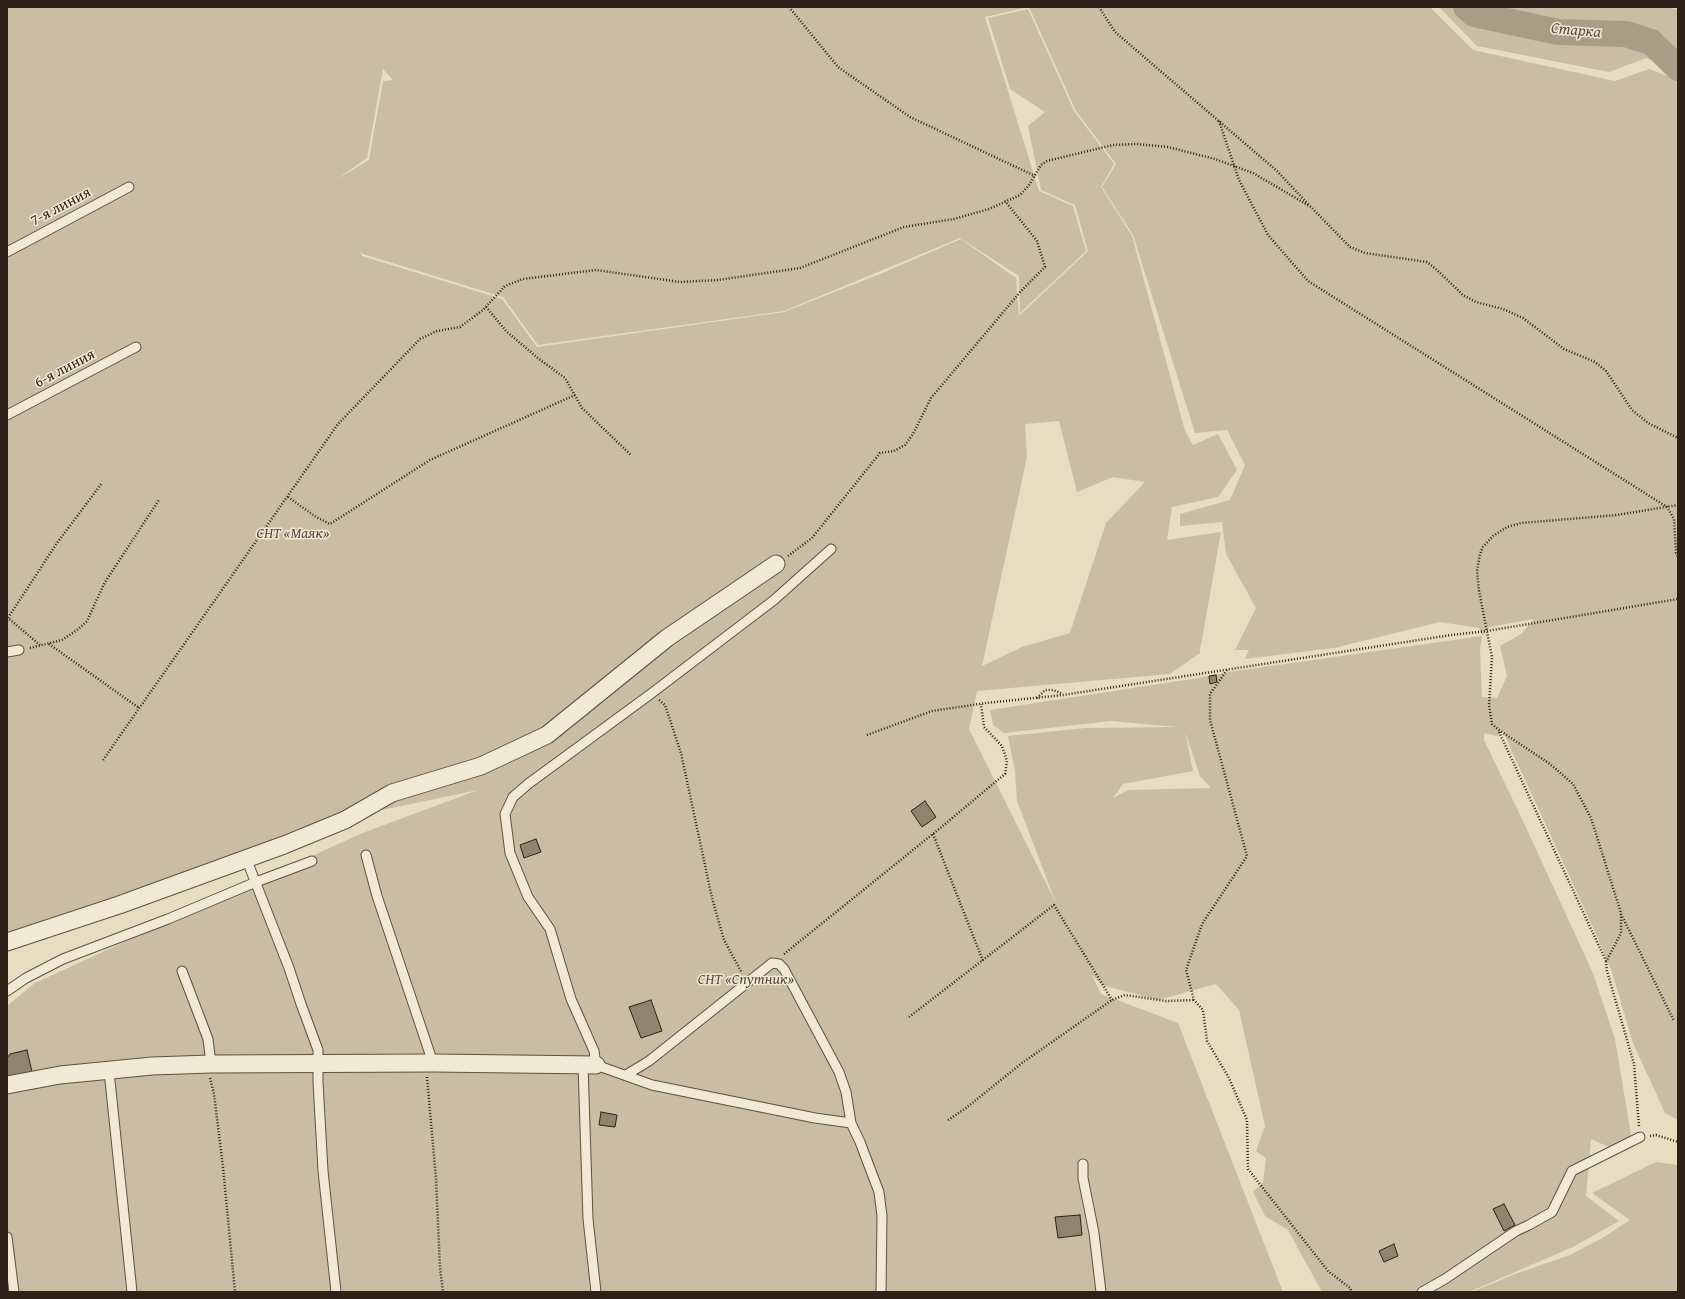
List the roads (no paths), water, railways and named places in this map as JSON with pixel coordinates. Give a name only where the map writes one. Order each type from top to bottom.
[{"type":"street","points":[[7,942],[119,905],[246,858],[345,820],[392,793],[481,766],[547,735],[667,638],[776,564]]},
{"type":"street","points":[[7,1085],[60,1075],[152,1066],[209,1064],[429,1063],[589,1065]]},
{"type":"lane","name":"7-я линия","points":[[7,252],[129,187]]},
{"type":"lane","name":"6-я линия","points":[[7,415],[136,347]]},
{"type":"lane","points":[[596,1292],[588,1219],[589,1065],[594,1051],[571,999],[550,929],[528,897],[510,854],[505,814],[513,797],[528,784],[652,693],[774,600],[831,549]]},
{"type":"lane","points":[[7,652],[20,650]]},
{"type":"lane","points":[[366,855],[377,896],[429,1063]]},
{"type":"lane","points":[[246,858],[289,968],[300,1004],[318,1050],[318,1082],[323,1171],[336,1292]]},
{"type":"lane","points":[[7,991],[26,978],[63,959],[168,919],[256,882],[312,861]]},
{"type":"lane","points":[[626,1075],[649,1061],[772,963],[778,964],[784,969],[839,1072],[846,1092],[851,1123],[879,1192],[882,1216],[881,1292]]},
{"type":"lane","points":[[182,971],[208,1039],[209,1064]]},
{"type":"lane","points":[[589,1065],[626,1075],[652,1085],[776,1110],[851,1123]]},
{"type":"lane","points":[[109,1071],[132,1292]]},
{"type":"lane","points":[[1422,1292],[1445,1279],[1516,1231],[1529,1226],[1552,1212],[1572,1171],[1640,1137]]},
{"type":"lane","points":[[1083,1164],[1084,1178],[1094,1233],[1101,1292]]},
{"type":"lane","points":[[7,1237],[14,1292]]},
{"type":"waterway","name":"Старка","points":[[1466,7],[1474,14],[1558,32],[1626,34],[1651,42],[1678,68]]},
{"type":"park label","name":"СНТ «Маяк»","points":[[293,534]]},
{"type":"park label","name":"СНТ «Спутник»","points":[[746,980]]}]
